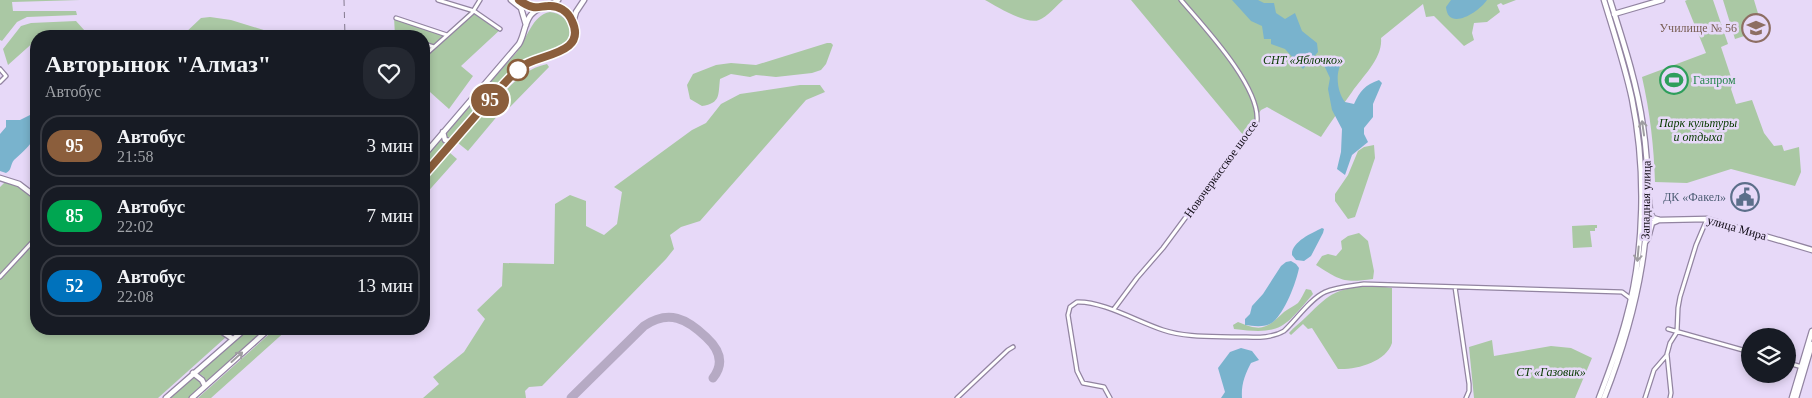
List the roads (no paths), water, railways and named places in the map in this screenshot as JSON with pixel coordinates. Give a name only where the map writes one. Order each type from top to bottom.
[{"type":"main road","points":[[511,0],[521,8],[526,25]]},
{"type":"main road","points":[[519,0],[533,7],[549,6],[561,8],[569,15],[573,22]]},
{"type":"main road","points":[[549,6],[558,0]]},
{"type":"main road","points":[[430,168],[497,91],[527,63],[559,53],[567,48],[574,36],[573,22],[576,12],[584,0]]},
{"type":"main road","name":"Западная улица","points":[[1599,398],[1620,338],[1631,299],[1638,257],[1640,220],[1638,140],[1627,79],[1604,0]]},
{"type":"main road","name":"Западная улица","points":[[1604,398],[1632,318],[1644,260],[1648,193],[1643,124],[1610,0]]},
{"type":"main road","points":[[1614,14],[1662,0]]},
{"type":"main road","points":[[430,148],[519,44],[524,36],[530,17],[541,7]]},
{"type":"main road","points":[[486,82],[490,89],[497,91]]},
{"type":"main road","points":[[443,132],[445,140],[453,142]]},
{"type":"main road","points":[[0,178],[19,184],[30,192]]},
{"type":"main road","points":[[1648,193],[1651,216],[1660,220]]},
{"type":"main road","name":"улица Мира","points":[[1660,220],[1707,219],[1812,250]]},
{"type":"main road","points":[[1646,241],[1652,224],[1660,220]]},
{"type":"main road","points":[[1794,398],[1812,334]]},
{"type":"main road","points":[[227,335],[233,339]]},
{"type":"main road","points":[[166,398],[237,335]]},
{"type":"main road","points":[[192,398],[262,335]]},
{"type":"main road","points":[[1803,368],[1812,344]]},
{"type":"main road","points":[[194,373],[200,377],[205,386]]},
{"type":"street","points":[[438,0],[474,11],[500,29]]},
{"type":"street","points":[[430,51],[474,11],[480,0]]},
{"type":"street","name":"Новочеркасское шоссе","points":[[1114,310],[1258,121],[1253,98],[1243,78],[1181,0]]},
{"type":"street","points":[[396,18],[447,35]]},
{"type":"street","points":[[430,46],[434,47]]},
{"type":"street","points":[[0,69],[6,76],[0,82]]},
{"type":"street","points":[[1645,398],[1654,370],[1667,354],[1677,332],[1680,297],[1696,245],[1707,219]]},
{"type":"street","points":[[0,278],[30,245]]},
{"type":"street","points":[[1110,398],[1104,388],[1085,384],[1077,372],[1068,315],[1070,307],[1077,302],[1114,310],[1164,331],[1187,336],[1262,337],[1279,334],[1292,324],[1324,292],[1338,288],[1376,283],[1622,292],[1631,299]]},
{"type":"street","points":[[1455,287],[1469,384],[1466,398]]},
{"type":"street","points":[[1668,329],[1741,350]]},
{"type":"street","points":[[957,398],[1013,347]]},
{"type":"street","points":[[1667,354],[1672,393],[1670,398]]},
{"type":"street","points":[[1796,366],[1803,368]]},
{"type":"water","points":[[1232,0],[1258,0],[1264,3],[1274,3],[1276,13],[1285,19],[1295,13],[1302,31],[1317,43],[1318,52],[1303,69],[1285,49],[1271,44],[1271,39],[1264,39],[1262,26],[1251,21]]},
{"type":"water","points":[[1451,0],[1487,0],[1478,10],[1458,19],[1452,18],[1448,14],[1446,7]]},
{"type":"water","points":[[1343,57],[1344,60],[1339,69],[1338,81],[1340,93],[1345,102],[1354,104],[1367,86],[1379,80],[1382,83],[1373,104],[1373,117],[1364,128],[1364,134],[1368,142],[1352,155],[1345,175],[1337,169],[1341,152],[1342,129],[1332,110],[1328,89],[1330,78],[1323,63],[1327,61],[1330,63]]},
{"type":"water","points":[[30,115],[30,144],[14,160],[6,173],[0,171],[0,134],[6,127],[6,120],[20,120]]},
{"type":"water","points":[[1322,228],[1324,229],[1323,233],[1311,256],[1304,261],[1296,260],[1292,255],[1298,242]]},
{"type":"water","points":[[1291,261],[1299,268],[1298,274],[1282,311],[1273,322],[1267,325],[1245,325],[1245,319],[1250,314],[1252,306],[1263,294],[1281,266]]},
{"type":"water","points":[[1241,348],[1252,351],[1259,360],[1251,363],[1247,371],[1243,384],[1242,398],[1221,398],[1225,392],[1218,368],[1230,352]]},
{"type":"railway","points":[[344,0],[345,30]]},
{"type":"place","name":"Училище № 56","points":[[1756,28]]},
{"type":"place","name":"Газпром","points":[[1674,80]]},
{"type":"place","name":"ДК «Факел»","points":[[1745,197]]},
{"type":"park label","name":"СНТ «Яблочко»","points":[[1303,60]]},
{"type":"park label","name":"Парк культуры и отдыха","points":[[1698,130]]},
{"type":"park label","name":"СТ «Газовик»","points":[[1551,372]]}]
